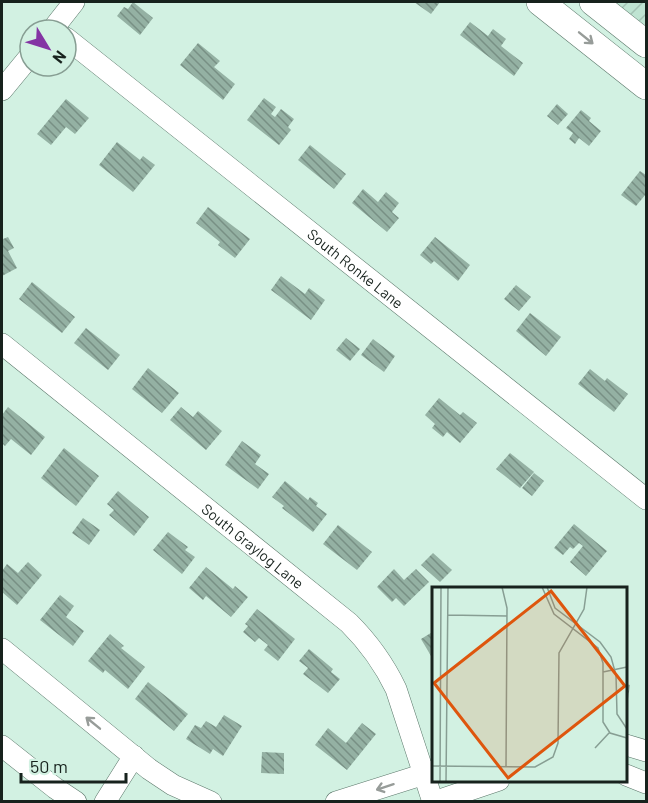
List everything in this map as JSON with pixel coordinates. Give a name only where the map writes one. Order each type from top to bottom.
[{"type":"main road","points":[[540,2],[646,86]]},
{"type":"main road","points":[[593,2],[646,44]]},
{"type":"street","points":[[64,18],[74,2]]},
{"type":"street","name":"South Ronke Lane","points":[[78,49],[646,499]]},
{"type":"street","points":[[2,90],[18,71]]},
{"type":"street","name":"South Graylog Lane","points":[[2,344],[349,622],[389,674],[429,772],[434,801]]},
{"type":"street","points":[[2,649],[173,785],[211,801]]},
{"type":"street","points":[[627,745],[646,751]]},
{"type":"street","points":[[2,746],[55,788],[76,801]]},
{"type":"street","points":[[105,801],[134,756]]},
{"type":"street","points":[[336,801],[429,772]]},
{"type":"street","points":[[627,775],[646,783]]},
{"type":"street","points":[[434,801],[493,782]]},
{"type":"shaded area","points":[[593,2],[646,2],[646,44]]},
{"type":"building","points":[[133,2],[153,18],[140,35],[117,16],[124,7],[128,9]]},
{"type":"building","points":[[414,2],[440,2],[431,14]]},
{"type":"building","points":[[470,22],[488,36],[493,29],[506,39],[501,46],[523,63],[514,76],[460,35]]},
{"type":"building","points":[[198,43],[220,61],[214,67],[235,84],[223,100],[180,65]]},
{"type":"building","points":[[264,98],[276,107],[271,114],[275,117],[281,109],[294,119],[288,127],[291,130],[279,145],[247,120]]},
{"type":"building","points":[[66,99],[89,118],[75,134],[66,127],[51,145],[37,134]]},
{"type":"building","points":[[557,104],[568,114],[558,125],[547,116]]},
{"type":"building","points":[[581,110],[601,131],[589,146],[579,138],[575,144],[569,139],[573,133],[566,128]]},
{"type":"building","points":[[117,142],[140,160],[143,156],[155,165],[133,192],[99,165]]},
{"type":"building","points":[[310,145],[346,174],[334,189],[298,160]]},
{"type":"building","points":[[640,171],[646,175],[646,194],[636,206],[621,195]]},
{"type":"building","points":[[363,189],[378,202],[386,192],[399,203],[392,212],[399,218],[387,232],[352,203]]},
{"type":"building","points":[[208,207],[250,239],[235,258],[218,245],[220,242],[196,223]]},
{"type":"building","points":[[2,235],[3,239],[8,237],[14,248],[8,251],[17,268],[2,276]]},
{"type":"building","points":[[435,237],[470,265],[458,281],[434,261],[431,264],[420,255]]},
{"type":"building","points":[[281,276],[305,294],[309,288],[325,300],[311,320],[271,290]]},
{"type":"building","points":[[32,282],[75,317],[62,333],[19,299]]},
{"type":"building","points":[[516,285],[531,297],[519,311],[504,299]]},
{"type":"building","points":[[530,313],[561,337],[546,356],[516,331]]},
{"type":"building","points":[[86,328],[120,355],[108,370],[74,343]]},
{"type":"building","points":[[346,338],[360,349],[350,361],[336,350]]},
{"type":"building","points":[[373,339],[395,356],[384,372],[361,355]]},
{"type":"building","points":[[148,368],[179,393],[162,413],[132,389]]},
{"type":"building","points":[[590,369],[605,381],[607,378],[628,394],[614,412],[578,384]]},
{"type":"building","points":[[439,398],[460,415],[463,412],[477,423],[460,443],[447,432],[443,437],[432,428],[435,424],[425,415]]},
{"type":"building","points":[[8,407],[45,437],[31,455],[11,439],[5,446],[2,443],[2,415]]},
{"type":"building","points":[[181,407],[193,417],[198,411],[222,431],[206,450],[170,420]]},
{"type":"building","points":[[242,441],[261,455],[255,464],[269,474],[258,489],[225,465]]},
{"type":"building","points":[[64,448],[99,476],[76,506],[41,478]]},
{"type":"building","points":[[510,453],[534,472],[520,488],[496,469]]},
{"type":"building","points":[[534,473],[544,481],[532,496],[522,488]]},
{"type":"building","points":[[285,481],[308,500],[310,497],[318,503],[316,506],[327,514],[313,532],[282,508],[284,506],[272,497]]},
{"type":"building","points":[[118,491],[149,517],[134,536],[109,515],[114,510],[107,504]]},
{"type":"building","points":[[83,518],[100,530],[89,545],[72,533]]},
{"type":"building","points":[[574,524],[607,551],[586,576],[570,562],[583,546],[579,543],[573,549],[570,547],[563,555],[554,548]]},
{"type":"building","points":[[338,525],[372,552],[357,570],[323,544]]},
{"type":"building","points":[[168,532],[188,547],[185,550],[195,557],[182,574],[153,550]]},
{"type":"building","points":[[433,553],[452,570],[440,582],[421,565]]},
{"type":"building","points":[[28,562],[42,575],[17,605],[2,592],[2,571],[7,564],[18,573]]},
{"type":"building","points":[[206,567],[233,589],[235,586],[248,597],[231,617],[206,596],[203,600],[189,588]]},
{"type":"building","points":[[394,569],[404,580],[416,569],[429,582],[404,606],[396,598],[392,602],[377,587]]},
{"type":"building","points":[[60,595],[74,606],[66,617],[84,631],[73,646],[40,620]]},
{"type":"building","points":[[257,609],[295,639],[278,661],[264,650],[268,645],[259,638],[255,642],[243,632],[248,626],[245,624]]},
{"type":"building","points":[[432,632],[432,658],[421,639]]},
{"type":"building","points":[[110,634],[124,646],[121,648],[145,667],[128,689],[105,670],[103,673],[88,661]]},
{"type":"building","points":[[309,649],[333,669],[331,672],[340,679],[328,693],[303,674],[308,668],[299,661]]},
{"type":"building","points":[[148,682],[188,714],[174,731],[135,699]]},
{"type":"building","points":[[627,684],[630,685],[627,706]]},
{"type":"building","points":[[224,715],[242,726],[223,756],[213,749],[210,754],[186,739],[195,725],[201,728],[206,721],[216,727]]},
{"type":"building","points":[[362,723],[376,734],[347,770],[315,745],[328,728],[346,743]]},
{"type":"building","points":[[262,752],[284,753],[284,774],[261,773]]}]
